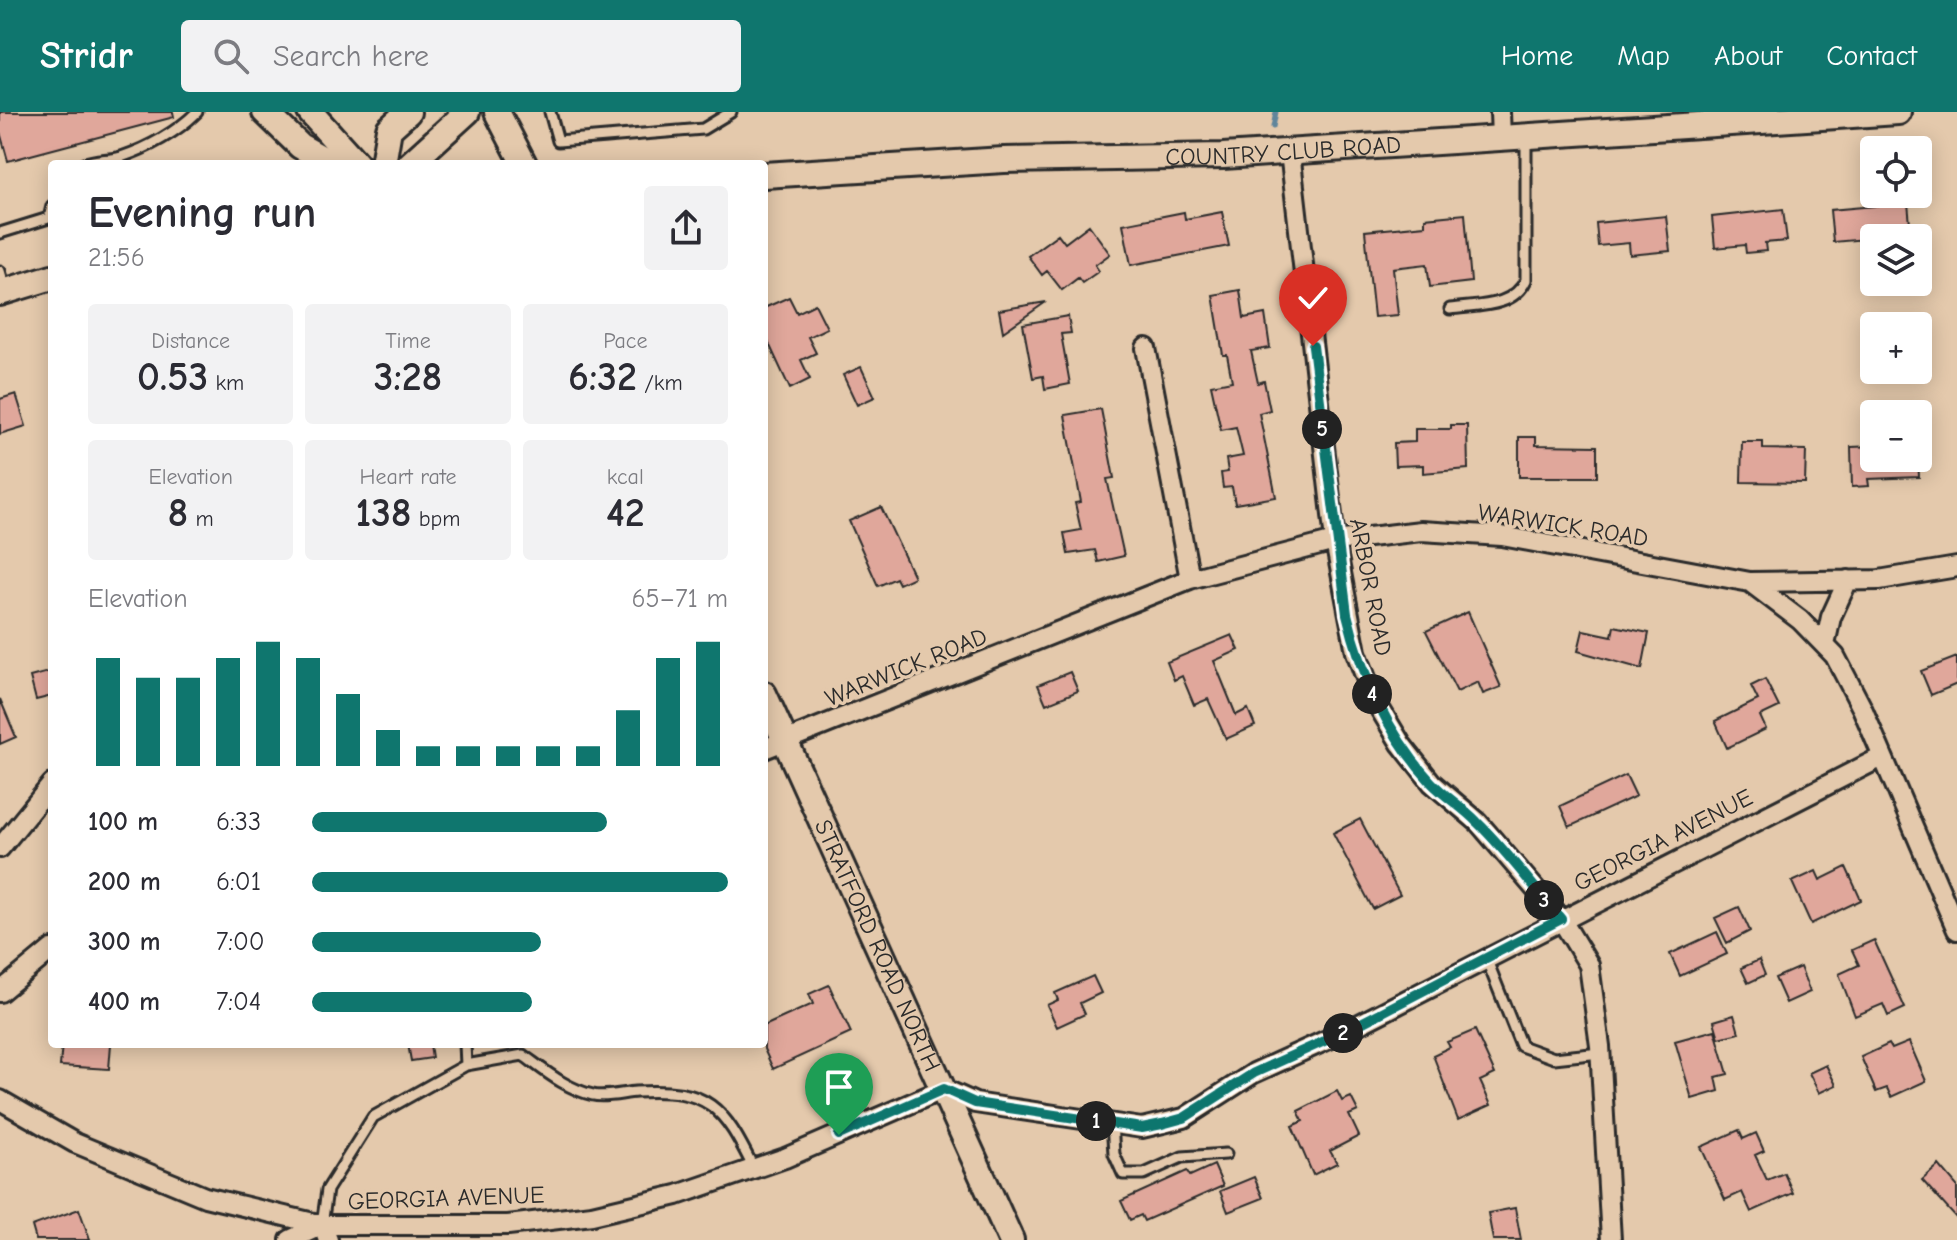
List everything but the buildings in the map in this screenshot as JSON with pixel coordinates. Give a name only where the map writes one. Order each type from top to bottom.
[{"type":"main road","points":[[265,112],[300,146],[325,160]]},
{"type":"main road","points":[[310,112],[353,160]]},
{"type":"main road","points":[[384,160],[389,129],[408,112]]},
{"type":"main road","points":[[414,160],[467,112]]},
{"type":"main road","points":[[497,112],[522,160]]},
{"type":"main road","name":"COUNTRY CLUB ROAD","points":[[768,175],[1004,160],[1290,152],[1898,112]]},
{"type":"main road","points":[[2,285],[48,278]]},
{"type":"main road","name":"STRATFORD ROAD NORTH","points":[[768,713],[775,745],[944,1089],[1011,1240]]},
{"type":"street","points":[[1500,112],[1514,137]]},
{"type":"street","name":"ARBOR ROAD","points":[[1290,152],[1335,541],[1356,652],[1374,699],[1401,744],[1432,783],[1478,822],[1561,919],[1589,965],[1600,1053],[1611,1240]]},
{"type":"street","points":[[1146,348],[1190,579]]},
{"type":"street","name":"WARWICK ROAD","points":[[775,745],[1190,579],[1335,541],[1421,531],[1502,536],[1750,582],[1879,580],[1957,567]]},
{"type":"street","points":[[1825,645],[1831,617],[1848,580]]},
{"type":"street","points":[[1750,582],[1800,620],[1835,656],[1862,708],[1957,930]]},
{"type":"street","name":"GEORGIA AVENUE","points":[[290,1240],[325,1233],[508,1225],[592,1215],[677,1195],[754,1169],[944,1089],[975,1103],[1142,1128],[1184,1118],[1254,1073],[1340,1034],[1882,757]]},
{"type":"street","points":[[0,848],[48,789]]},
{"type":"street","points":[[0,992],[48,952]]},
{"type":"street","points":[[0,1100],[75,1143],[205,1197],[325,1233]]},
{"type":"lane","points":[[121,160],[170,133],[197,112]]},
{"type":"lane","points":[[550,112],[558,141],[703,129],[731,112]]},
{"type":"lane","points":[[1450,309],[1508,301],[1520,293],[1526,280],[1514,137]]},
{"type":"lane","points":[[0,233],[48,218]]},
{"type":"lane","points":[[1486,958],[1521,1046],[1554,1058],[1600,1053]]},
{"type":"lane","points":[[465,1048],[466,1065]]},
{"type":"lane","points":[[520,1048],[523,1055],[568,1086],[595,1096],[674,1090],[702,1099],[734,1129],[754,1169]]},
{"type":"lane","points":[[325,1233],[327,1190],[373,1117],[466,1065],[523,1055]]},
{"type":"lane","points":[[1112,1123],[1114,1154],[1123,1174],[1144,1174],[1182,1157],[1226,1154]]},
{"type":"waterway","points":[[1273,127],[1276,112]]},
{"type":"route","points":[[839,1135],[944,1089],[975,1103],[1142,1128],[1184,1118],[1254,1073],[1340,1034],[1561,919],[1478,822],[1432,783],[1401,744],[1374,699],[1356,652],[1347,614],[1335,541],[1313,346]]}]
